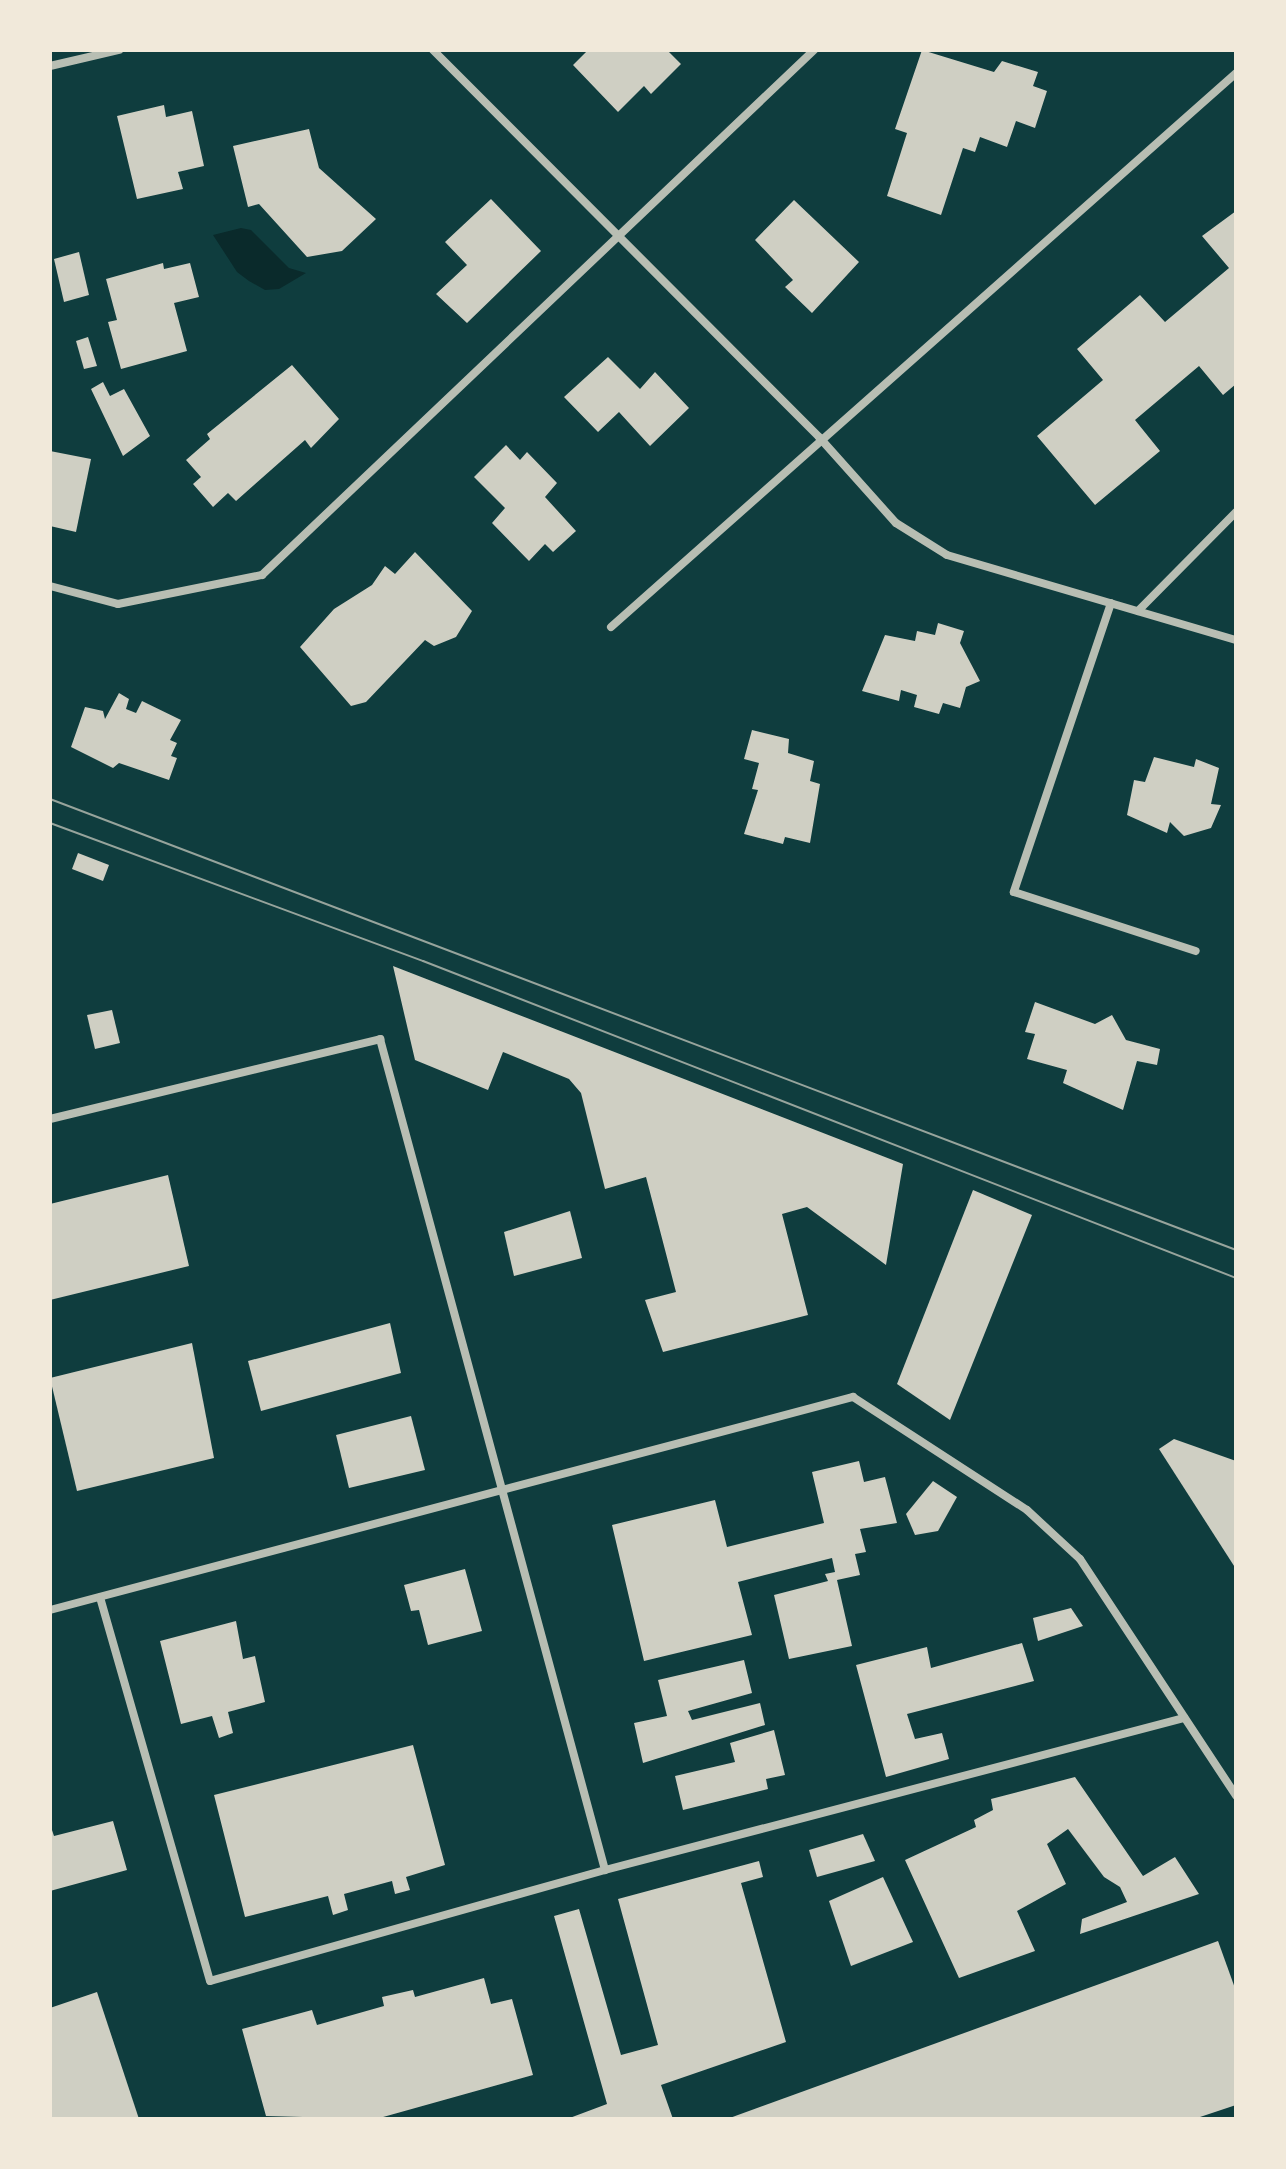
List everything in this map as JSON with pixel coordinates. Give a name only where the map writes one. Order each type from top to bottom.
[{"type":"street","points":[[50,66],[119,50]]},
{"type":"street","points":[[433,50],[819,437],[896,523],[947,555],[1236,640]]},
{"type":"street","points":[[50,586],[118,604],[262,575],[814,50]]},
{"type":"street","points":[[611,627],[819,437],[1236,73]]},
{"type":"street","points":[[1138,611],[1236,512]]},
{"type":"street","points":[[1111,603],[1014,892],[1196,951]]},
{"type":"street","points":[[50,1119],[380,1039],[506,1489],[605,1870]]},
{"type":"street","points":[[50,1610],[853,1397],[1027,1510],[1080,1559],[1236,1796]]},
{"type":"street","points":[[100,1597],[210,1981],[605,1870],[1184,1718]]},
{"type":"water","points":[[241,228],[251,230],[289,268],[306,273],[279,289],[265,290],[249,281],[237,272],[213,235]]},
{"type":"building","points":[[588,50],[667,50],[681,64],[651,94],[644,86],[618,112],[573,65]]},
{"type":"building","points":[[922,50],[994,72],[1002,61],[1038,72],[1033,86],[1047,91],[1035,128],[1016,121],[1007,147],[980,137],[975,152],[963,148],[941,215],[887,196],[907,133],[895,129]]},
{"type":"building","points":[[164,105],[166,117],[192,111],[204,166],[178,172],[183,189],[137,199],[117,116]]},
{"type":"building","points":[[309,129],[319,168],[376,219],[342,251],[307,257],[259,204],[248,207],[233,146]]},
{"type":"building","points":[[491,199],[541,251],[467,323],[436,294],[467,265],[445,242]]},
{"type":"building","points":[[794,200],[859,262],[812,313],[785,287],[793,280],[755,240]]},
{"type":"building","points":[[1236,211],[1236,384],[1223,395],[1199,366],[1135,420],[1160,451],[1095,505],[1037,436],[1103,380],[1077,349],[1140,295],[1165,322],[1229,268],[1202,236]]},
{"type":"building","points":[[79,252],[89,295],[64,302],[54,259]]},
{"type":"building","points":[[163,263],[164,269],[190,263],[199,297],[174,303],[187,351],[121,369],[108,322],[117,320],[106,279]]},
{"type":"building","points":[[88,337],[97,366],[84,369],[76,341]]},
{"type":"building","points":[[608,357],[640,389],[655,372],[689,408],[650,446],[619,412],[598,432],[564,397]]},
{"type":"building","points":[[292,365],[339,419],[311,448],[305,440],[236,501],[228,493],[213,507],[193,484],[201,477],[186,460],[210,439],[207,434]]},
{"type":"building","points":[[103,382],[110,396],[124,389],[150,436],[123,456],[91,389]]},
{"type":"building","points":[[506,445],[520,460],[527,452],[557,483],[545,497],[576,531],[553,552],[545,544],[529,561],[492,523],[505,508],[474,477]]},
{"type":"building","points":[[50,451],[91,459],[76,532],[50,526]]},
{"type":"building","points":[[415,552],[472,611],[456,637],[434,646],[425,640],[366,702],[351,706],[300,647],[334,609],[372,585],[385,566],[395,574]]},
{"type":"building","points":[[938,623],[964,631],[960,643],[980,681],[966,687],[960,708],[943,703],[939,714],[914,707],[917,695],[901,690],[899,701],[862,691],[885,635],[915,641],[917,631],[935,635]]},
{"type":"building","points":[[119,693],[129,699],[126,709],[136,713],[142,701],[181,720],[170,740],[177,743],[171,756],[177,758],[169,780],[119,763],[113,768],[71,747],[85,707],[103,711],[105,719]]},
{"type":"building","points":[[752,730],[789,739],[788,753],[814,761],[810,781],[820,784],[810,843],[785,837],[783,844],[744,834],[758,790],[752,789],[759,763],[744,759]]},
{"type":"building","points":[[1154,757],[1194,767],[1196,759],[1219,768],[1211,804],[1221,805],[1211,828],[1184,836],[1170,822],[1167,833],[1127,815],[1134,780],[1145,782]]},
{"type":"building","points":[[78,853],[109,865],[103,881],[72,869]]},
{"type":"building","points":[[393,966],[903,1164],[886,1265],[807,1207],[782,1214],[808,1315],[663,1352],[645,1300],[676,1292],[646,1177],[605,1189],[581,1093],[569,1079],[503,1052],[488,1090],[415,1060]]},
{"type":"building","points":[[1035,1002],[1095,1024],[1112,1015],[1126,1040],[1160,1049],[1157,1065],[1137,1061],[1123,1110],[1063,1083],[1067,1070],[1027,1059],[1035,1034],[1025,1032]]},
{"type":"building","points":[[112,1010],[120,1043],[95,1049],[87,1015]]},
{"type":"building","points":[[168,1175],[189,1266],[50,1300],[50,1204]]},
{"type":"building","points":[[973,1190],[1032,1215],[950,1420],[897,1384]]},
{"type":"building","points":[[570,1211],[582,1258],[514,1276],[504,1232]]},
{"type":"building","points":[[390,1323],[401,1373],[261,1411],[248,1361]]},
{"type":"building","points":[[192,1343],[214,1458],[77,1491],[50,1378]]},
{"type":"building","points":[[411,1416],[425,1470],[349,1488],[336,1435]]},
{"type":"building","points":[[1174,1439],[1236,1461],[1236,1569],[1159,1449]]},
{"type":"building","points":[[859,1461],[864,1482],[885,1477],[897,1523],[860,1529],[866,1552],[855,1554],[860,1575],[837,1580],[852,1646],[789,1659],[774,1595],[828,1581],[825,1574],[835,1572],[832,1558],[738,1582],[752,1635],[644,1661],[612,1525],[715,1500],[727,1547],[824,1523],[812,1472]]},
{"type":"building","points":[[933,1481],[957,1497],[938,1531],[915,1535],[906,1514]]},
{"type":"building","points":[[465,1569],[482,1631],[428,1645],[419,1610],[411,1611],[404,1585]]},
{"type":"building","points":[[1071,1608],[1083,1626],[1038,1641],[1033,1618]]},
{"type":"building","points":[[236,1621],[243,1659],[255,1656],[265,1702],[228,1712],[233,1733],[219,1738],[212,1716],[181,1724],[160,1641]]},
{"type":"building","points":[[1022,1643],[1034,1681],[907,1714],[915,1739],[942,1733],[949,1759],[886,1777],[856,1665],[927,1647],[931,1668]]},
{"type":"building","points":[[744,1660],[752,1693],[688,1711],[692,1720],[760,1703],[765,1725],[643,1763],[634,1723],[667,1716],[658,1680]]},
{"type":"building","points":[[774,1730],[785,1775],[766,1779],[768,1789],[683,1810],[675,1776],[735,1762],[730,1743]]},
{"type":"building","points":[[413,1745],[445,1865],[406,1877],[410,1890],[395,1894],[392,1881],[344,1894],[348,1910],[333,1915],[328,1896],[245,1917],[214,1795]]},
{"type":"building","points":[[1075,1777],[1143,1876],[1175,1857],[1199,1894],[1080,1934],[1082,1919],[1127,1902],[1120,1887],[1104,1877],[1068,1829],[1047,1844],[1066,1884],[1017,1911],[1035,1951],[959,1978],[905,1860],[976,1827],[974,1820],[993,1810],[991,1799]]},
{"type":"building","points":[[113,1821],[127,1870],[50,1891],[50,1824],[54,1836]]},
{"type":"building","points":[[863,1834],[875,1861],[817,1877],[809,1850]]},
{"type":"building","points":[[759,1861],[763,1877],[741,1883],[786,2042],[661,2085],[673,2119],[567,2119],[607,2104],[554,1916],[579,1909],[621,2055],[658,2045],[618,1899]]},
{"type":"building","points":[[883,1877],[913,1942],[851,1966],[829,1901]]},
{"type":"building","points":[[1218,1941],[1236,1991],[1236,2105],[1194,2119],[727,2119]]},
{"type":"building","points":[[484,1978],[491,2004],[512,1999],[533,2075],[376,2119],[266,2116],[242,2029],[312,2010],[317,2025],[384,2006],[382,1997],[413,1990],[415,1997]]},
{"type":"building","points":[[97,1992],[139,2119],[50,2119],[50,2008]]},
{"type":"tram line","points":[[50,799],[1236,1250]]},
{"type":"tram line","points":[[50,823],[423,961],[1236,1278]]}]
